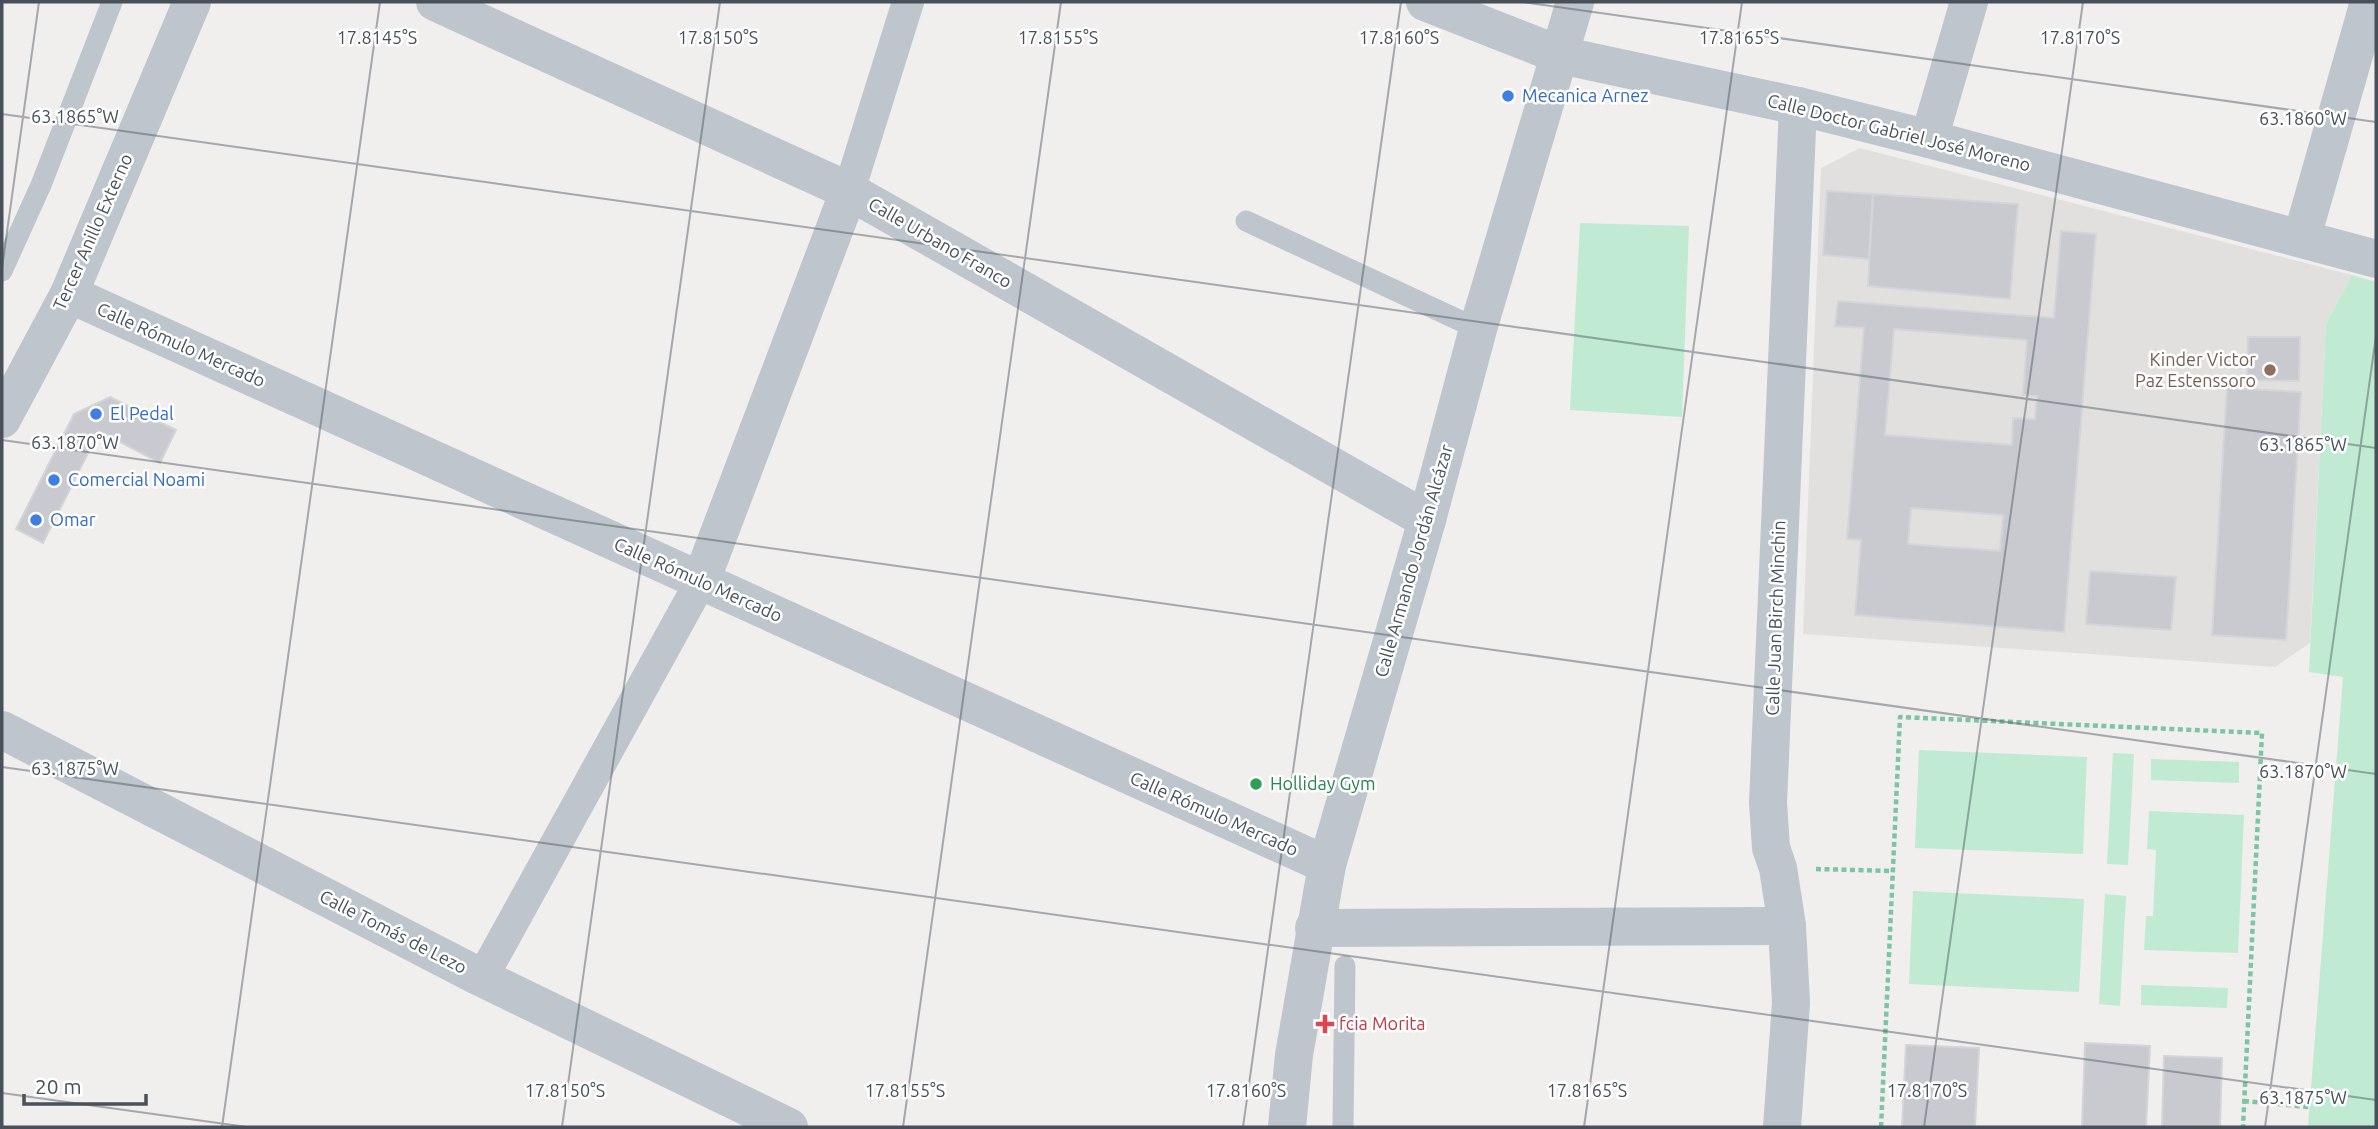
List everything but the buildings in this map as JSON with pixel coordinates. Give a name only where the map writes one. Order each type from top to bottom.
[{"type":"street","name":"Tercer Anillo Externo","points":[[2,419],[69,294],[191,2]]},
{"type":"street","name":"Calle Urbano Franco","points":[[435,2],[849,191],[1427,520]]},
{"type":"street","points":[[482,978],[701,581],[849,191],[908,2]]},
{"type":"street","name":"Calle Doctor Gabriel José Moreno","points":[[1425,2],[1560,55],[1798,106],[2302,237],[2376,259]]},
{"type":"street","name":"Calle Armando Jordán Alcázar","points":[[1287,1127],[1294,1055],[1326,865],[1427,520],[1478,329],[1575,2]]},
{"type":"street","points":[[1929,139],[1969,2]]},
{"type":"street","points":[[2302,237],[2369,2]]},
{"type":"street","name":"Calle Juan Birch Minchin","points":[[1782,1127],[1791,1003],[1787,926],[1778,868],[1771,848],[1768,803],[1798,106]]},
{"type":"street","name":"Calle Rómulo Mercado","points":[[69,294],[1326,865]]},
{"type":"street","name":"Calle Tomás de Lezo","points":[[2,730],[482,978],[789,1127]]},
{"type":"street","points":[[1314,928],[1787,926]]},
{"type":"lane","points":[[2,271],[41,185],[112,2]]},
{"type":"lane","points":[[1246,221],[1478,329]]},
{"type":"lane","points":[[1343,1127],[1345,967]]},
{"type":"path","points":[[1881,1127],[1900,717],[2262,733],[2243,1127]]},
{"type":"path","points":[[1778,868],[1892,871]]},
{"type":"path","points":[[2244,1101],[2309,1107]]},
{"type":"shaded area","points":[[1860,148],[2352,275],[2326,324],[2310,643],[2275,667],[1803,634],[1821,168]]},
{"type":"green space","points":[[1580,223],[1689,226],[1682,417],[1570,410]]},
{"type":"green space","points":[[2352,275],[2376,282],[2376,1127],[2308,1127],[2343,677],[2309,672],[2326,324]]},
{"type":"green space","points":[[1919,750],[2087,757],[2083,854],[1915,848]]},
{"type":"green space","points":[[2113,753],[2134,754],[2128,865],[2107,864]]},
{"type":"green space","points":[[2151,759],[2239,762],[2239,783],[2151,780]]},
{"type":"green space","points":[[2149,811],[2244,815],[2238,953],[2144,950],[2146,916],[2153,916],[2156,850],[2147,849]]},
{"type":"green space","points":[[1913,891],[2084,899],[2079,992],[1909,984]]},
{"type":"green space","points":[[2105,894],[2126,896],[2120,1006],[2099,1004]]},
{"type":"green space","points":[[2141,985],[2228,988],[2227,1008],[2141,1005]]},
{"type":"place","name":"Mecanica Arnez","points":[[1508,96]]},
{"type":"place","name":"Kinder Victor Paz Estenssoro","points":[[2270,370]]},
{"type":"place","name":"El Pedal","points":[[96,414]]},
{"type":"place","name":"Comercial Noami","points":[[54,480]]},
{"type":"place","name":"Omar","points":[[36,520]]},
{"type":"place","name":"Holliday Gym","points":[[1256,784]]},
{"type":"place","name":"fcia Morita","points":[[1325,1024]]}]
